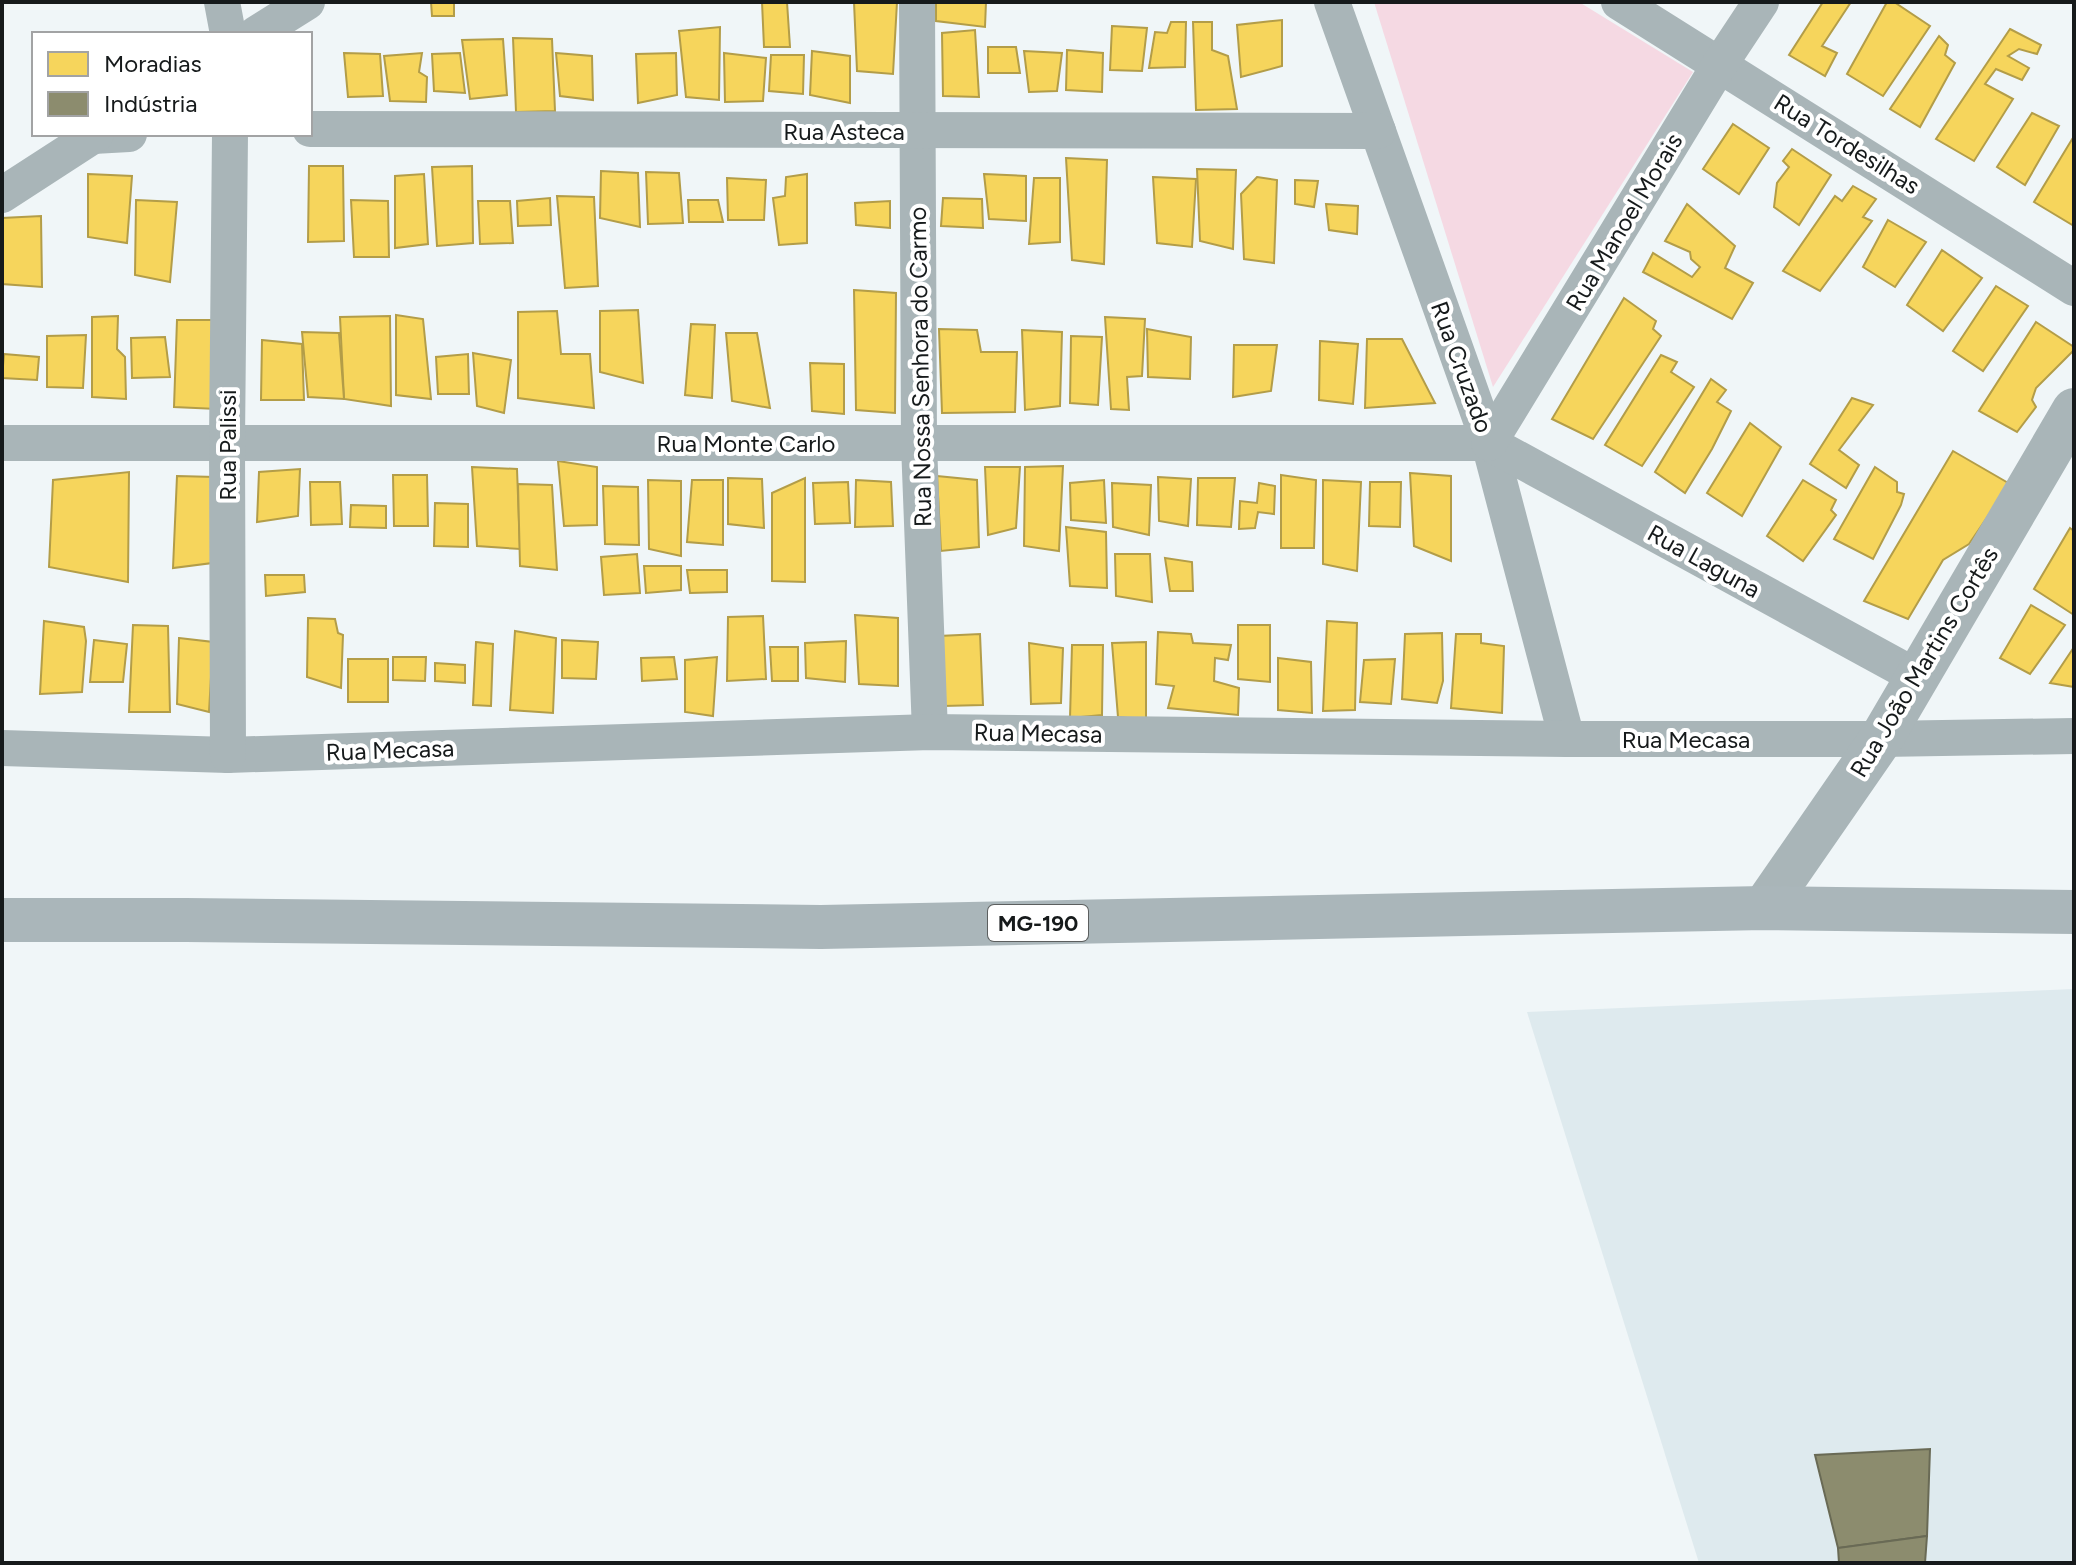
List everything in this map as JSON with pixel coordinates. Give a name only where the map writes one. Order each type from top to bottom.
[{"type":"main road","name":"MG-190","points":[[2,920],[821,927],[1764,908],[2074,912]]},
{"type":"street","points":[[222,2],[228,32]]},
{"type":"street","points":[[259,32],[307,2]]},
{"type":"street","name":"Rua Nossa Senhora do Carmo","points":[[917,2],[919,444],[930,732]]},
{"type":"street","name":"Rua Cruzado","points":[[1332,2],[1489,443],[1567,739]]},
{"type":"street","name":"Rua Tordesilhas","points":[[1619,2],[2074,288]]},
{"type":"street","name":"Rua Manoel Morais","points":[[1489,443],[1761,2]]},
{"type":"street","name":"Rua Asteca","points":[[312,129],[1378,131]]},
{"type":"street","points":[[2,195],[92,136]]},
{"type":"street","name":"Rua Palissi","points":[[228,755],[230,136]]},
{"type":"street","name":"Rua João Martins Cortês","points":[[1764,908],[1881,739],[1919,678],[2074,410]]},
{"type":"street","name":"Rua Monte Carlo","points":[[2,443],[1489,443]]},
{"type":"street","name":"Rua Laguna","points":[[1489,443],[1919,678]]},
{"type":"street","name":"Rua Mecasa","points":[[2,748],[228,755],[930,732],[1567,739],[2074,736]]},
{"type":"shaded area","points":[[1374,2],[1579,2],[1693,72],[1493,387]]},
{"type":"shaded area","points":[[2074,989],[2074,1563],[1699,1563],[1527,1012]]},
{"type":"building: Moradias","points":[[431,2],[454,2],[454,16],[432,16]]},
{"type":"building: Moradias","points":[[762,2],[787,2],[790,47],[764,47]]},
{"type":"building: Moradias","points":[[854,2],[897,2],[893,74],[857,71]]},
{"type":"building: Moradias","points":[[936,2],[986,2],[985,27],[936,21]]},
{"type":"building: Moradias","points":[[1823,2],[1851,2],[1822,46],[1837,53],[1825,76],[1789,55]]},
{"type":"building: Moradias","points":[[1887,2],[1894,2],[1930,26],[1883,96],[1847,74]]},
{"type":"building: Moradias","points":[[1282,20],[1282,66],[1241,77],[1237,25]]},
{"type":"building: Moradias","points":[[1171,22],[1186,22],[1185,67],[1149,68],[1155,32],[1167,33]]},
{"type":"building: Moradias","points":[[1193,22],[1212,22],[1212,50],[1228,56],[1237,109],[1196,110]]},
{"type":"building: Moradias","points":[[1112,26],[1147,28],[1142,71],[1110,70]]},
{"type":"building: Moradias","points":[[720,27],[719,100],[686,97],[679,31]]},
{"type":"building: Moradias","points":[[2010,29],[2041,45],[2037,54],[2019,49],[2008,56],[2029,68],[2022,80],[1996,69],[1985,84],[2013,99],[1974,161],[1936,139]]},
{"type":"building: Moradias","points":[[975,30],[979,97],[943,96],[942,33]]},
{"type":"building: Moradias","points":[[1939,36],[1948,45],[1945,55],[1955,63],[1920,127],[1890,109]]},
{"type":"building: Moradias","points":[[513,38],[552,39],[555,111],[516,112]]},
{"type":"building: Moradias","points":[[503,39],[507,95],[470,99],[462,40]]},
{"type":"building: Moradias","points":[[988,47],[1016,47],[1020,73],[988,73]]},
{"type":"building: Moradias","points":[[1067,50],[1103,53],[1102,92],[1066,90]]},
{"type":"building: Moradias","points":[[812,51],[850,56],[850,103],[810,95]]},
{"type":"building: Moradias","points":[[1024,51],[1062,53],[1057,91],[1029,92]]},
{"type":"building: Moradias","points":[[344,53],[380,54],[383,96],[348,97]]},
{"type":"building: Moradias","points":[[422,53],[419,72],[427,77],[426,102],[390,101],[384,56]]},
{"type":"building: Moradias","points":[[460,53],[465,93],[434,91],[432,54]]},
{"type":"building: Moradias","points":[[556,53],[592,56],[593,100],[560,96]]},
{"type":"building: Moradias","points":[[676,53],[677,95],[638,103],[636,54]]},
{"type":"building: Moradias","points":[[724,53],[766,58],[763,101],[725,102]]},
{"type":"building: Moradias","points":[[771,55],[804,55],[803,94],[769,91]]},
{"type":"building: Moradias","points":[[2032,113],[2059,126],[2025,185],[1997,167]]},
{"type":"building: Moradias","points":[[1733,124],[1769,148],[1739,194],[1703,169]]},
{"type":"building: Moradias","points":[[2074,136],[2074,226],[2034,202]]},
{"type":"building: Moradias","points":[[1792,149],[1831,175],[1799,225],[1774,207],[1777,183],[1789,167],[1783,161]]},
{"type":"building: Moradias","points":[[1066,158],[1107,160],[1104,264],[1072,260]]},
{"type":"building: Moradias","points":[[309,166],[343,166],[344,241],[308,242]]},
{"type":"building: Moradias","points":[[472,166],[473,243],[437,246],[432,167]]},
{"type":"building: Moradias","points":[[1197,169],[1236,170],[1233,249],[1200,241]]},
{"type":"building: Moradias","points":[[601,171],[638,173],[640,227],[600,218]]},
{"type":"building: Moradias","points":[[646,172],[679,173],[683,223],[648,224]]},
{"type":"building: Moradias","points":[[88,174],[132,176],[127,243],[88,237]]},
{"type":"building: Moradias","points":[[424,174],[428,244],[395,248],[395,176]]},
{"type":"building: Moradias","points":[[807,174],[807,243],[779,245],[773,198],[785,196],[786,177]]},
{"type":"building: Moradias","points":[[984,174],[1026,176],[1026,221],[989,219]]},
{"type":"building: Moradias","points":[[1153,177],[1196,179],[1192,247],[1157,243]]},
{"type":"building: Moradias","points":[[1257,177],[1277,180],[1274,263],[1244,259],[1241,194]]},
{"type":"building: Moradias","points":[[727,178],[766,180],[764,220],[728,220]]},
{"type":"building: Moradias","points":[[1034,178],[1060,178],[1060,242],[1029,244]]},
{"type":"building: Moradias","points":[[1295,180],[1318,181],[1314,207],[1295,204]]},
{"type":"building: Moradias","points":[[1853,186],[1876,199],[1863,217],[1872,221],[1820,291],[1783,271],[1835,196],[1842,201]]},
{"type":"building: Moradias","points":[[557,196],[594,197],[598,286],[565,288]]},
{"type":"building: Moradias","points":[[550,198],[551,225],[518,226],[517,201]]},
{"type":"building: Moradias","points":[[943,198],[982,199],[983,228],[941,226]]},
{"type":"building: Moradias","points":[[136,200],[177,202],[170,282],[135,275]]},
{"type":"building: Moradias","points":[[351,200],[388,201],[389,257],[354,257]]},
{"type":"building: Moradias","points":[[688,200],[718,200],[723,222],[689,222]]},
{"type":"building: Moradias","points":[[478,201],[510,201],[513,243],[480,244]]},
{"type":"building: Moradias","points":[[890,201],[890,228],[856,225],[855,203]]},
{"type":"building: Moradias","points":[[1326,204],[1358,206],[1357,234],[1329,230]]},
{"type":"building: Moradias","points":[[1687,204],[1735,246],[1725,268],[1753,283],[1732,319],[1643,272],[1653,253],[1692,277],[1700,267],[1691,259],[1690,252],[1665,241]]},
{"type":"building: Moradias","points":[[41,216],[42,287],[2,284],[2,218]]},
{"type":"building: Moradias","points":[[1888,220],[1926,242],[1895,287],[1863,267]]},
{"type":"building: Moradias","points":[[1942,250],[1982,278],[1943,331],[1907,305]]},
{"type":"building: Moradias","points":[[1996,286],[2028,306],[1983,371],[1953,351]]},
{"type":"building: Moradias","points":[[854,290],[896,293],[895,413],[856,410]]},
{"type":"building: Moradias","points":[[1624,298],[1656,321],[1653,329],[1661,336],[1593,439],[1552,419]]},
{"type":"building: Moradias","points":[[638,310],[643,383],[600,372],[600,311]]},
{"type":"building: Moradias","points":[[557,311],[561,354],[590,354],[594,408],[518,398],[518,312]]},
{"type":"building: Moradias","points":[[396,315],[423,319],[431,399],[396,395]]},
{"type":"building: Moradias","points":[[118,316],[117,349],[125,357],[126,399],[92,397],[92,317]]},
{"type":"building: Moradias","points":[[390,316],[391,406],[344,399],[340,317]]},
{"type":"building: Moradias","points":[[1105,317],[1145,319],[1142,376],[1127,377],[1129,410],[1111,409]]},
{"type":"building: Moradias","points":[[177,320],[218,320],[217,409],[174,407]]},
{"type":"building: Moradias","points":[[2036,322],[2074,347],[2074,350],[2036,388],[2032,400],[2036,407],[2017,432],[1979,411]]},
{"type":"building: Moradias","points":[[691,324],[715,325],[712,398],[685,395]]},
{"type":"building: Moradias","points":[[939,329],[977,330],[981,352],[1017,352],[1015,412],[942,413]]},
{"type":"building: Moradias","points":[[1147,329],[1191,337],[1190,379],[1148,377]]},
{"type":"building: Moradias","points":[[1022,330],[1062,332],[1060,406],[1025,410]]},
{"type":"building: Moradias","points":[[302,332],[339,333],[344,399],[308,397]]},
{"type":"building: Moradias","points":[[726,333],[757,333],[770,408],[732,401]]},
{"type":"building: Moradias","points":[[86,335],[83,388],[47,387],[47,336]]},
{"type":"building: Moradias","points":[[1071,336],[1102,337],[1098,405],[1070,403]]},
{"type":"building: Moradias","points":[[165,337],[170,377],[132,378],[131,338]]},
{"type":"building: Moradias","points":[[1367,339],[1402,339],[1435,403],[1365,408]]},
{"type":"building: Moradias","points":[[262,340],[302,344],[304,400],[261,400]]},
{"type":"building: Moradias","points":[[1320,341],[1358,344],[1353,404],[1319,400]]},
{"type":"building: Moradias","points":[[1234,345],[1277,345],[1271,391],[1233,397]]},
{"type":"building: Moradias","points":[[473,353],[511,360],[504,413],[477,406]]},
{"type":"building: Moradias","points":[[4,354],[39,357],[37,380],[2,378]]},
{"type":"building: Moradias","points":[[468,354],[469,394],[438,394],[436,357]]},
{"type":"building: Moradias","points":[[1661,355],[1677,362],[1671,372],[1694,387],[1642,466],[1605,445]]},
{"type":"building: Moradias","points":[[810,363],[844,364],[844,414],[812,411]]},
{"type":"building: Moradias","points":[[1711,379],[1726,390],[1717,402],[1731,411],[1685,493],[1655,472]]},
{"type":"building: Moradias","points":[[1852,398],[1873,405],[1839,450],[1859,465],[1846,488],[1810,464]]},
{"type":"building: Moradias","points":[[1750,423],[1781,447],[1742,516],[1707,493]]},
{"type":"building: Moradias","points":[[1953,451],[2010,484],[1969,544],[1943,560],[1908,619],[1864,601]]},
{"type":"building: Moradias","points":[[558,461],[597,467],[597,525],[564,526]]},
{"type":"building: Moradias","points":[[1063,466],[1059,551],[1024,546],[1025,467]]},
{"type":"building: Moradias","points":[[472,467],[517,469],[520,549],[477,546]]},
{"type":"building: Moradias","points":[[985,467],[1020,467],[1016,528],[988,535]]},
{"type":"building: Moradias","points":[[1875,467],[1897,482],[1897,492],[1904,494],[1873,559],[1834,539]]},
{"type":"building: Moradias","points":[[300,469],[298,516],[257,522],[259,472]]},
{"type":"building: Moradias","points":[[129,472],[128,582],[49,567],[53,480]]},
{"type":"building: Moradias","points":[[1410,473],[1451,476],[1451,561],[1414,546]]},
{"type":"building: Moradias","points":[[393,475],[427,475],[428,526],[394,526]]},
{"type":"building: Moradias","points":[[1281,475],[1316,480],[1314,548],[1281,548]]},
{"type":"building: Moradias","points":[[177,476],[215,477],[212,563],[173,568]]},
{"type":"building: Moradias","points":[[937,476],[977,480],[979,547],[941,551]]},
{"type":"building: Moradias","points":[[1158,477],[1191,479],[1188,526],[1159,521]]},
{"type":"building: Moradias","points":[[728,478],[762,479],[764,528],[728,524]]},
{"type":"building: Moradias","points":[[805,478],[805,582],[772,581],[772,493]]},
{"type":"building: Moradias","points":[[1198,478],[1235,478],[1231,527],[1197,525]]},
{"type":"building: Moradias","points":[[648,480],[681,481],[681,556],[649,549]]},
{"type":"building: Moradias","points":[[692,480],[723,480],[723,545],[687,542]]},
{"type":"building: Moradias","points":[[856,480],[891,482],[893,526],[855,527]]},
{"type":"building: Moradias","points":[[1104,480],[1106,523],[1071,520],[1070,483]]},
{"type":"building: Moradias","points":[[1323,480],[1361,482],[1357,571],[1323,564]]},
{"type":"building: Moradias","points":[[1803,480],[1836,500],[1831,510],[1836,515],[1803,561],[1767,536]]},
{"type":"building: Moradias","points":[[310,482],[340,482],[342,524],[311,525]]},
{"type":"building: Moradias","points":[[848,482],[850,523],[815,524],[813,483]]},
{"type":"building: Moradias","points":[[1370,482],[1401,482],[1400,527],[1369,526]]},
{"type":"building: Moradias","points":[[1112,483],[1151,485],[1149,535],[1113,527]]},
{"type":"building: Moradias","points":[[1259,483],[1275,486],[1274,514],[1258,512],[1255,528],[1239,529],[1240,501],[1257,503]]},
{"type":"building: Moradias","points":[[518,484],[552,485],[557,570],[520,566]]},
{"type":"building: Moradias","points":[[603,486],[638,487],[639,545],[605,544]]},
{"type":"building: Moradias","points":[[435,503],[468,504],[468,547],[434,546]]},
{"type":"building: Moradias","points":[[351,505],[386,506],[386,528],[350,527]]},
{"type":"building: Moradias","points":[[1066,527],[1106,532],[1107,588],[1070,586]]},
{"type":"building: Moradias","points":[[2070,528],[2074,531],[2074,615],[2034,589]]},
{"type":"building: Moradias","points":[[637,554],[640,593],[604,595],[601,557]]},
{"type":"building: Moradias","points":[[1115,554],[1150,554],[1152,602],[1116,596]]},
{"type":"building: Moradias","points":[[1165,558],[1192,562],[1193,591],[1170,591]]},
{"type":"building: Moradias","points":[[644,566],[681,566],[681,590],[646,593]]},
{"type":"building: Moradias","points":[[687,570],[727,570],[727,592],[690,593]]},
{"type":"building: Moradias","points":[[265,575],[304,575],[305,592],[266,596]]},
{"type":"building: Moradias","points":[[2031,605],[2065,625],[2030,674],[2000,658]]},
{"type":"building: Moradias","points":[[855,615],[898,618],[898,686],[859,684]]},
{"type":"building: Moradias","points":[[763,616],[766,679],[727,681],[728,617]]},
{"type":"building: Moradias","points":[[308,618],[335,619],[338,633],[343,635],[341,688],[307,677]]},
{"type":"building: Moradias","points":[[44,621],[84,627],[86,641],[82,692],[40,694]]},
{"type":"building: Moradias","points":[[1327,621],[1357,623],[1355,710],[1323,711]]},
{"type":"building: Moradias","points":[[133,625],[168,626],[170,712],[129,712]]},
{"type":"building: Moradias","points":[[1238,625],[1270,625],[1270,682],[1238,679]]},
{"type":"building: Moradias","points":[[515,631],[556,638],[553,713],[510,710]]},
{"type":"building: Moradias","points":[[1158,632],[1191,634],[1193,643],[1231,645],[1228,660],[1215,658],[1214,681],[1239,688],[1238,715],[1168,708],[1174,686],[1156,684]]},
{"type":"building: Moradias","points":[[1442,633],[1443,681],[1437,703],[1402,699],[1405,634]]},
{"type":"building: Moradias","points":[[980,634],[983,705],[943,706],[939,636]]},
{"type":"building: Moradias","points":[[1456,634],[1481,634],[1481,643],[1504,646],[1502,713],[1451,708]]},
{"type":"building: Moradias","points":[[179,638],[213,642],[209,712],[177,704]]},
{"type":"building: Moradias","points":[[94,640],[127,644],[123,682],[90,682]]},
{"type":"building: Moradias","points":[[562,640],[598,642],[596,679],[562,678]]},
{"type":"building: Moradias","points":[[846,641],[845,682],[806,678],[805,643]]},
{"type":"building: Moradias","points":[[476,642],[493,644],[491,706],[473,705]]},
{"type":"building: Moradias","points":[[1146,642],[1146,720],[1118,717],[1112,643]]},
{"type":"building: Moradias","points":[[1029,643],[1063,648],[1061,703],[1031,704]]},
{"type":"building: Moradias","points":[[1072,645],[1103,645],[1102,715],[1070,718]]},
{"type":"building: Moradias","points":[[770,647],[798,647],[798,681],[772,681]]},
{"type":"building: Moradias","points":[[2074,647],[2074,687],[2050,683]]},
{"type":"building: Moradias","points":[[393,657],[426,657],[425,681],[393,680]]},
{"type":"building: Moradias","points":[[674,657],[677,679],[642,681],[641,658]]},
{"type":"building: Moradias","points":[[717,657],[713,716],[685,712],[685,660]]},
{"type":"building: Moradias","points":[[1278,658],[1311,662],[1312,713],[1278,710]]},
{"type":"building: Moradias","points":[[348,659],[388,659],[388,702],[348,702]]},
{"type":"building: Moradias","points":[[1395,659],[1391,704],[1360,702],[1364,660]]},
{"type":"building: Moradias","points":[[435,663],[465,665],[465,683],[435,681]]},
{"type":"building: Indústria","points":[[1930,1449],[1927,1536],[1838,1548],[1815,1455]]},
{"type":"building: Indústria","points":[[1927,1536],[1925,1563],[1839,1563],[1838,1548]]}]
